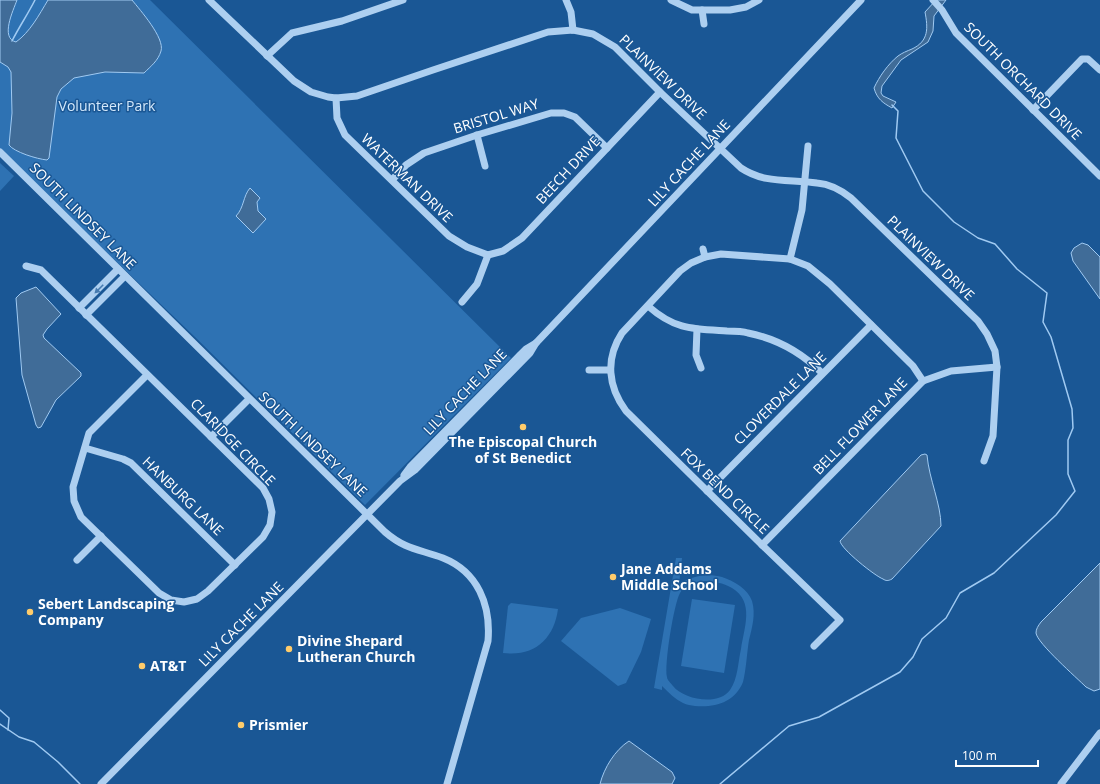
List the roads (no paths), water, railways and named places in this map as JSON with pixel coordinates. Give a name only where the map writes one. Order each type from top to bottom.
[{"type":"street","points":[[267,56],[292,33],[342,21],[403,0]]},
{"type":"street","points":[[566,0],[571,12],[572,30]]},
{"type":"street","points":[[672,0],[692,10],[730,10],[746,7],[759,0]]},
{"type":"street","name":"LILY CACHE LANE","points":[[101,784],[400,481],[410,467],[519,356],[526,349],[536,343],[861,0]]},
{"type":"street","name":"SOUTH ORCHARD DRIVE","points":[[933,0],[942,10],[956,33],[1100,176]]},
{"type":"street","name":"PLAINVIEW DRIVE","points":[[213,1],[294,81],[305,88],[322,95],[336,98],[357,96],[548,32],[572,30],[593,34],[615,47],[720,149],[751,175],[765,179],[828,185],[840,190],[851,198],[978,321],[987,334],[995,351],[997,367],[993,436],[984,461]]},
{"type":"street","points":[[702,10],[704,24]]},
{"type":"street","points":[[1032,110],[1082,60],[1088,59],[1100,70]]},
{"type":"street","name":"BEECH DRIVE","points":[[488,255],[503,251],[522,238],[660,92]]},
{"type":"street","name":"WATERMAN DRIVE","points":[[336,98],[337,118],[341,130],[345,135],[449,236],[467,247],[488,255]]},
{"type":"street","name":"BRISTOL WAY","points":[[392,180],[406,165],[424,153],[477,135],[551,113],[564,113],[575,117],[607,148]]},
{"type":"street","points":[[477,135],[485,166]]},
{"type":"street","points":[[790,259],[802,210],[808,146]]},
{"type":"street","name":"SOUTH LINDSEY LANE","points":[[0,152],[385,532],[401,544],[452,562],[463,570],[475,583],[484,601],[488,619],[488,641],[447,784]]},
{"type":"street","points":[[704,249],[705,257]]},
{"type":"street","name":"FOX BEND CIRCLE","points":[[814,646],[840,620],[626,411],[615,393],[611,381],[610,370],[615,347],[619,339],[684,268],[705,257],[721,254],[790,259],[808,266],[820,274],[913,366],[923,381]]},
{"type":"street","points":[[462,302],[477,284],[488,255]]},
{"type":"street","name":"CLARIDGE CIRCLE","points":[[26,266],[41,270],[263,488],[269,500],[272,512],[270,525],[263,537],[208,591],[197,599],[184,602],[171,600],[158,593],[81,516],[74,502],[73,486],[90,433],[147,375]]},
{"type":"street","points":[[79,308],[118,269]]},
{"type":"street","points":[[86,315],[125,276]]},
{"type":"street","points":[[648,306],[670,322],[684,327],[747,332],[774,340],[802,355],[822,373]]},
{"type":"street","name":"CLOVERDALE LANE","points":[[707,490],[871,324]]},
{"type":"street","points":[[697,329],[696,355],[701,368]]},
{"type":"street","name":"BELL FLOWER LANE","points":[[762,545],[923,381],[951,371],[997,367]]},
{"type":"street","points":[[589,370],[610,370]]},
{"type":"street","points":[[211,437],[249,399]]},
{"type":"street","name":"HANBURG LANE","points":[[85,448],[123,459],[131,463],[235,565]]},
{"type":"street","points":[[77,560],[101,536]]},
{"type":"street","points":[[1061,784],[1100,733]]},
{"type":"waterway","points":[[12,41],[35,0]]},
{"type":"waterway","points":[[720,784],[789,726],[819,717],[900,672],[913,657],[922,639],[946,618],[960,593],[994,573],[1056,515],[1075,491],[1068,474],[1068,440],[1073,428],[1072,409],[1051,337],[1043,322],[1047,293],[1017,269],[995,244],[978,238],[954,222],[923,191],[896,138],[898,111],[892,105]]},
{"type":"waterway","points":[[0,710],[9,718],[8,730]]},
{"type":"waterway","points":[[0,724],[19,737],[34,742],[58,762],[80,784]]},
{"type":"place","name":"The Episcopal Church of St Benedict","points":[[523,427]]},
{"type":"place","name":"Jane Addams Middle School","points":[[613,577]]},
{"type":"place","name":"Sebert Landscaping Company","points":[[30,612]]},
{"type":"place","name":"Divine Shepard Lutheran Church","points":[[289,649]]},
{"type":"place","name":"AT&T","points":[[142,666]]},
{"type":"place","name":"Prismier","points":[[241,725]]},
{"type":"park label","name":"Volunteer Park","points":[[107,106]]}]
